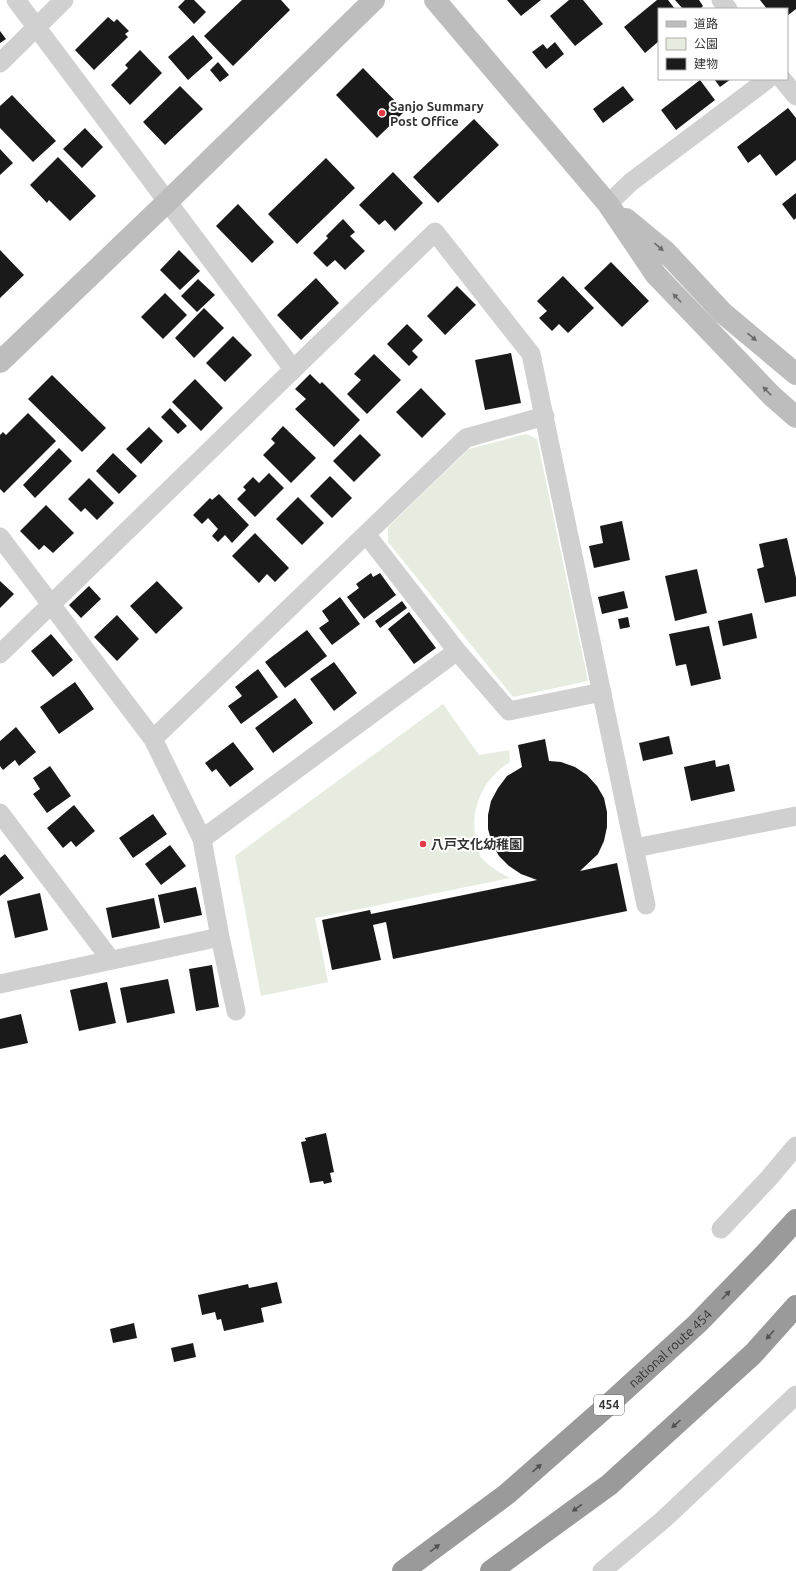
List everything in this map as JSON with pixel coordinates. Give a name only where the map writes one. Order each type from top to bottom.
[{"type":"highway","name":"national route 454","points":[[404,1571],[507,1494],[606,1408],[698,1323],[796,1220]]},
{"type":"highway","points":[[491,1571],[609,1485],[753,1354],[796,1306]]},
{"type":"street","points":[[16,0],[293,369]]},
{"type":"street","points":[[0,63],[64,0]]},
{"type":"street","points":[[0,362],[374,0]]},
{"type":"street","points":[[435,0],[608,204],[656,275],[772,396],[796,417]]},
{"type":"street","points":[[608,204],[631,182],[767,80]]},
{"type":"street","points":[[783,80],[796,96]]},
{"type":"street","points":[[608,204],[666,252],[723,313],[796,374]]},
{"type":"street","points":[[0,654],[435,232],[531,354],[646,905]]},
{"type":"street","points":[[153,739],[466,438],[545,416]]},
{"type":"street","points":[[366,534],[457,651],[509,711],[602,692]]},
{"type":"street","points":[[0,537],[153,739],[202,839],[220,937],[236,1011]]},
{"type":"street","points":[[202,839],[457,651]]},
{"type":"street","points":[[0,813],[111,960]]},
{"type":"street","points":[[635,848],[796,816]]},
{"type":"street","points":[[0,984],[220,937]]},
{"type":"street","points":[[721,1229],[769,1178],[796,1146]]},
{"type":"street","points":[[602,1571],[664,1519],[796,1395]]},
{"type":"green space","points":[[526,434],[537,439],[588,681],[513,697],[388,542],[388,527],[469,449]]},
{"type":"green space","points":[[443,704],[479,755],[509,750],[510,762],[492,777],[480,796],[474,829],[480,856],[486,863],[510,878],[315,918],[328,982],[261,996],[235,856]]},
{"type":"building","points":[[185,0],[194,0],[206,12],[194,24],[178,7]]},
{"type":"building","points":[[242,0],[281,0],[290,10],[233,66],[204,36]]},
{"type":"building","points":[[507,0],[541,0],[521,16]]},
{"type":"building","points":[[569,0],[583,0],[603,24],[575,46],[550,16]]},
{"type":"building","points":[[657,0],[668,0],[674,8],[658,8],[658,42],[645,53],[624,27]]},
{"type":"building","points":[[675,0],[699,0],[703,6],[701,8],[682,8]]},
{"type":"building","points":[[760,0],[796,0],[796,9],[788,15],[788,8],[766,8]]},
{"type":"building","points":[[108,17],[114,22],[117,19],[129,31],[125,34],[128,37],[94,70],[75,50]]},
{"type":"building","points":[[0,31],[6,39],[0,43]]},
{"type":"building","points":[[193,35],[213,58],[188,80],[168,57]]},
{"type":"building","points":[[555,42],[564,54],[546,69],[532,52],[543,44],[547,49]]},
{"type":"building","points":[[140,50],[162,73],[130,105],[111,85],[128,68],[125,65]]},
{"type":"building","points":[[218,62],[229,75],[220,82],[210,70]]},
{"type":"building","points":[[363,68],[405,111],[377,138],[336,95]]},
{"type":"building","points":[[700,80],[715,100],[676,130],[661,110]]},
{"type":"building","points":[[715,80],[730,80],[720,87]]},
{"type":"building","points":[[180,86],[203,109],[165,145],[143,122]]},
{"type":"building","points":[[623,86],[634,100],[603,123],[593,109]]},
{"type":"building","points":[[12,95],[56,141],[33,162],[0,128],[0,106]]},
{"type":"building","points":[[788,108],[796,118],[796,160],[776,176],[760,154],[748,163],[737,147]]},
{"type":"building","points":[[474,119],[499,145],[438,203],[413,177]]},
{"type":"building","points":[[85,128],[103,147],[82,168],[63,149]]},
{"type":"building","points":[[0,149],[13,163],[0,175]]},
{"type":"building","points":[[58,157],[96,196],[70,221],[49,200],[47,203],[30,185]]},
{"type":"building","points":[[326,158],[355,188],[297,244],[268,214]]},
{"type":"building","points":[[393,172],[423,203],[395,231],[385,220],[379,225],[359,205]]},
{"type":"building","points":[[796,193],[796,218],[794,220],[782,204]]},
{"type":"building","points":[[238,204],[274,242],[252,263],[216,226]]},
{"type":"building","points":[[343,219],[355,232],[350,236],[365,251],[345,270],[335,260],[327,267],[313,253],[328,238],[326,236]]},
{"type":"building","points":[[0,250],[24,275],[0,298]]},
{"type":"building","points":[[179,250],[200,271],[180,290],[160,270]]},
{"type":"building","points":[[611,262],[649,301],[622,327],[584,288]]},
{"type":"building","points":[[563,276],[594,308],[568,333],[559,324],[552,331],[539,318],[547,311],[537,301]]},
{"type":"building","points":[[316,278],[339,303],[301,340],[277,315]]},
{"type":"building","points":[[198,279],[215,295],[197,312],[181,296]]},
{"type":"building","points":[[457,286],[476,305],[445,335],[427,316]]},
{"type":"building","points":[[165,293],[187,315],[163,339],[141,317]]},
{"type":"building","points":[[204,308],[224,328],[194,358],[175,338]]},
{"type":"building","points":[[407,324],[423,340],[412,351],[418,357],[409,366],[387,344]]},
{"type":"building","points":[[233,336],[252,355],[225,382],[206,363]]},
{"type":"building","points":[[511,353],[521,403],[485,410],[475,360]]},
{"type":"building","points":[[374,354],[401,380],[367,414],[347,394],[361,380],[354,374]]},
{"type":"building","points":[[310,374],[320,384],[322,382],[360,420],[334,447],[295,409],[306,399],[295,389]]},
{"type":"building","points":[[52,375],[106,428],[82,452],[28,399]]},
{"type":"building","points":[[195,379],[223,408],[201,431],[172,402]]},
{"type":"building","points":[[421,388],[446,414],[422,438],[396,412]]},
{"type":"building","points":[[170,408],[187,426],[178,434],[161,417]]},
{"type":"building","points":[[28,413],[56,441],[4,493],[0,489],[0,435],[3,432],[6,435]]},
{"type":"building","points":[[283,426],[316,458],[291,483],[263,455],[275,443],[271,439]]},
{"type":"building","points":[[149,427],[163,441],[141,464],[126,449]]},
{"type":"building","points":[[360,434],[381,455],[354,482],[333,461]]},
{"type":"building","points":[[59,448],[72,461],[35,498],[23,485]]},
{"type":"building","points":[[113,453],[137,476],[119,494],[96,471]]},
{"type":"building","points":[[269,473],[284,488],[255,517],[237,499],[246,490],[243,487],[253,477],[259,483]]},
{"type":"building","points":[[330,476],[352,498],[332,518],[310,496]]},
{"type":"building","points":[[89,478],[114,503],[97,520],[85,508],[81,512],[68,499]]},
{"type":"building","points":[[219,494],[249,525],[232,543],[225,535],[218,542],[212,536],[218,529],[208,518],[202,524],[193,515],[210,498],[212,500]]},
{"type":"building","points":[[298,497],[324,523],[302,545],[276,519]]},
{"type":"building","points":[[46,505],[74,533],[53,553],[44,545],[39,550],[20,531]]},
{"type":"building","points":[[622,521],[630,560],[594,568],[589,546],[603,543],[600,526]]},
{"type":"building","points":[[255,533],[289,568],[275,582],[267,574],[259,583],[232,556]]},
{"type":"building","points":[[787,538],[796,578],[796,596],[765,603],[757,569],[764,567],[759,544]]},
{"type":"building","points":[[697,569],[707,613],[675,621],[665,576]]},
{"type":"building","points":[[371,573],[373,577],[380,573],[396,595],[364,619],[347,597],[359,588],[356,584]]},
{"type":"building","points":[[0,581],[14,594],[0,608]]},
{"type":"building","points":[[157,581],[183,608],[156,634],[130,606]]},
{"type":"building","points":[[89,586],[101,599],[81,618],[69,605]]},
{"type":"building","points":[[624,591],[628,608],[602,614],[598,597]]},
{"type":"building","points":[[340,597],[360,624],[332,645],[319,628],[329,621],[322,611]]},
{"type":"building","points":[[402,601],[407,608],[380,628],[375,621]]},
{"type":"building","points":[[409,612],[436,648],[414,664],[388,629]]},
{"type":"building","points":[[752,613],[757,638],[723,646],[718,621]]},
{"type":"building","points":[[117,615],[139,639],[117,661],[94,637]]},
{"type":"building","points":[[628,617],[630,627],[620,629],[618,619]]},
{"type":"building","points":[[709,626],[721,679],[691,686],[686,664],[676,666],[669,634]]},
{"type":"building","points":[[307,630],[327,656],[285,688],[265,662]]},
{"type":"building","points":[[51,634],[73,660],[53,677],[31,651]]},
{"type":"building","points":[[334,662],[357,693],[334,711],[310,679]]},
{"type":"building","points":[[258,669],[278,697],[241,724],[228,706],[242,696],[235,687]]},
{"type":"building","points":[[75,682],[94,709],[59,734],[40,707]]},
{"type":"building","points":[[295,698],[313,723],[273,753],[255,728]]},
{"type":"building","points":[[16,727],[36,752],[19,766],[15,760],[3,770],[0,766],[0,741]]},
{"type":"building","points":[[669,736],[673,754],[643,761],[639,743]]},
{"type":"building","points":[[545,739],[549,761],[561,762],[575,767],[587,775],[597,786],[604,798],[607,812],[607,827],[604,841],[598,854],[580,871],[617,863],[627,911],[393,959],[386,922],[373,925],[381,960],[332,970],[322,920],[370,910],[371,914],[537,880],[521,874],[509,866],[499,856],[492,843],[488,829],[488,815],[491,801],[498,788],[507,776],[522,767],[518,745]]},
{"type":"building","points":[[233,742],[254,769],[230,787],[216,769],[212,772],[205,763]]},
{"type":"building","points":[[715,760],[716,767],[729,764],[735,791],[691,801],[684,767]]},
{"type":"building","points":[[50,766],[71,796],[47,813],[33,794],[40,789],[33,778]]},
{"type":"building","points":[[74,805],[95,831],[76,847],[71,841],[63,848],[47,828]]},
{"type":"building","points":[[153,814],[167,834],[133,858],[119,838]]},
{"type":"building","points":[[170,845],[186,866],[161,885],[145,864]]},
{"type":"building","points":[[5,854],[24,878],[0,896],[0,858]]},
{"type":"building","points":[[196,887],[202,915],[164,923],[158,895]]},
{"type":"building","points":[[40,893],[48,930],[15,938],[7,901]]},
{"type":"building","points":[[154,898],[160,928],[112,938],[106,908]]},
{"type":"building","points":[[212,965],[219,1007],[196,1011],[189,969]]},
{"type":"building","points":[[168,979],[175,1013],[127,1023],[120,988]]},
{"type":"building","points":[[107,982],[116,1023],[79,1031],[70,990]]},
{"type":"building","points":[[21,1014],[28,1043],[0,1049],[0,1019]]},
{"type":"building","points":[[326,1133],[334,1172],[330,1173],[332,1182],[324,1184],[323,1181],[310,1183],[301,1142],[306,1141],[305,1138]]},
{"type":"building","points":[[277,1282],[282,1303],[261,1308],[264,1322],[224,1331],[221,1319],[217,1320],[215,1312],[202,1315],[198,1295],[248,1284],[249,1288]]},
{"type":"building","points":[[134,1323],[137,1338],[113,1343],[110,1329]]},
{"type":"building","points":[[193,1343],[196,1357],[174,1362],[171,1348]]},
{"type":"place","name":"Sanjo Summary Post Office","points":[[382,113]]},
{"type":"place","name":"八戸文化幼稚園","points":[[423,844]]}]
